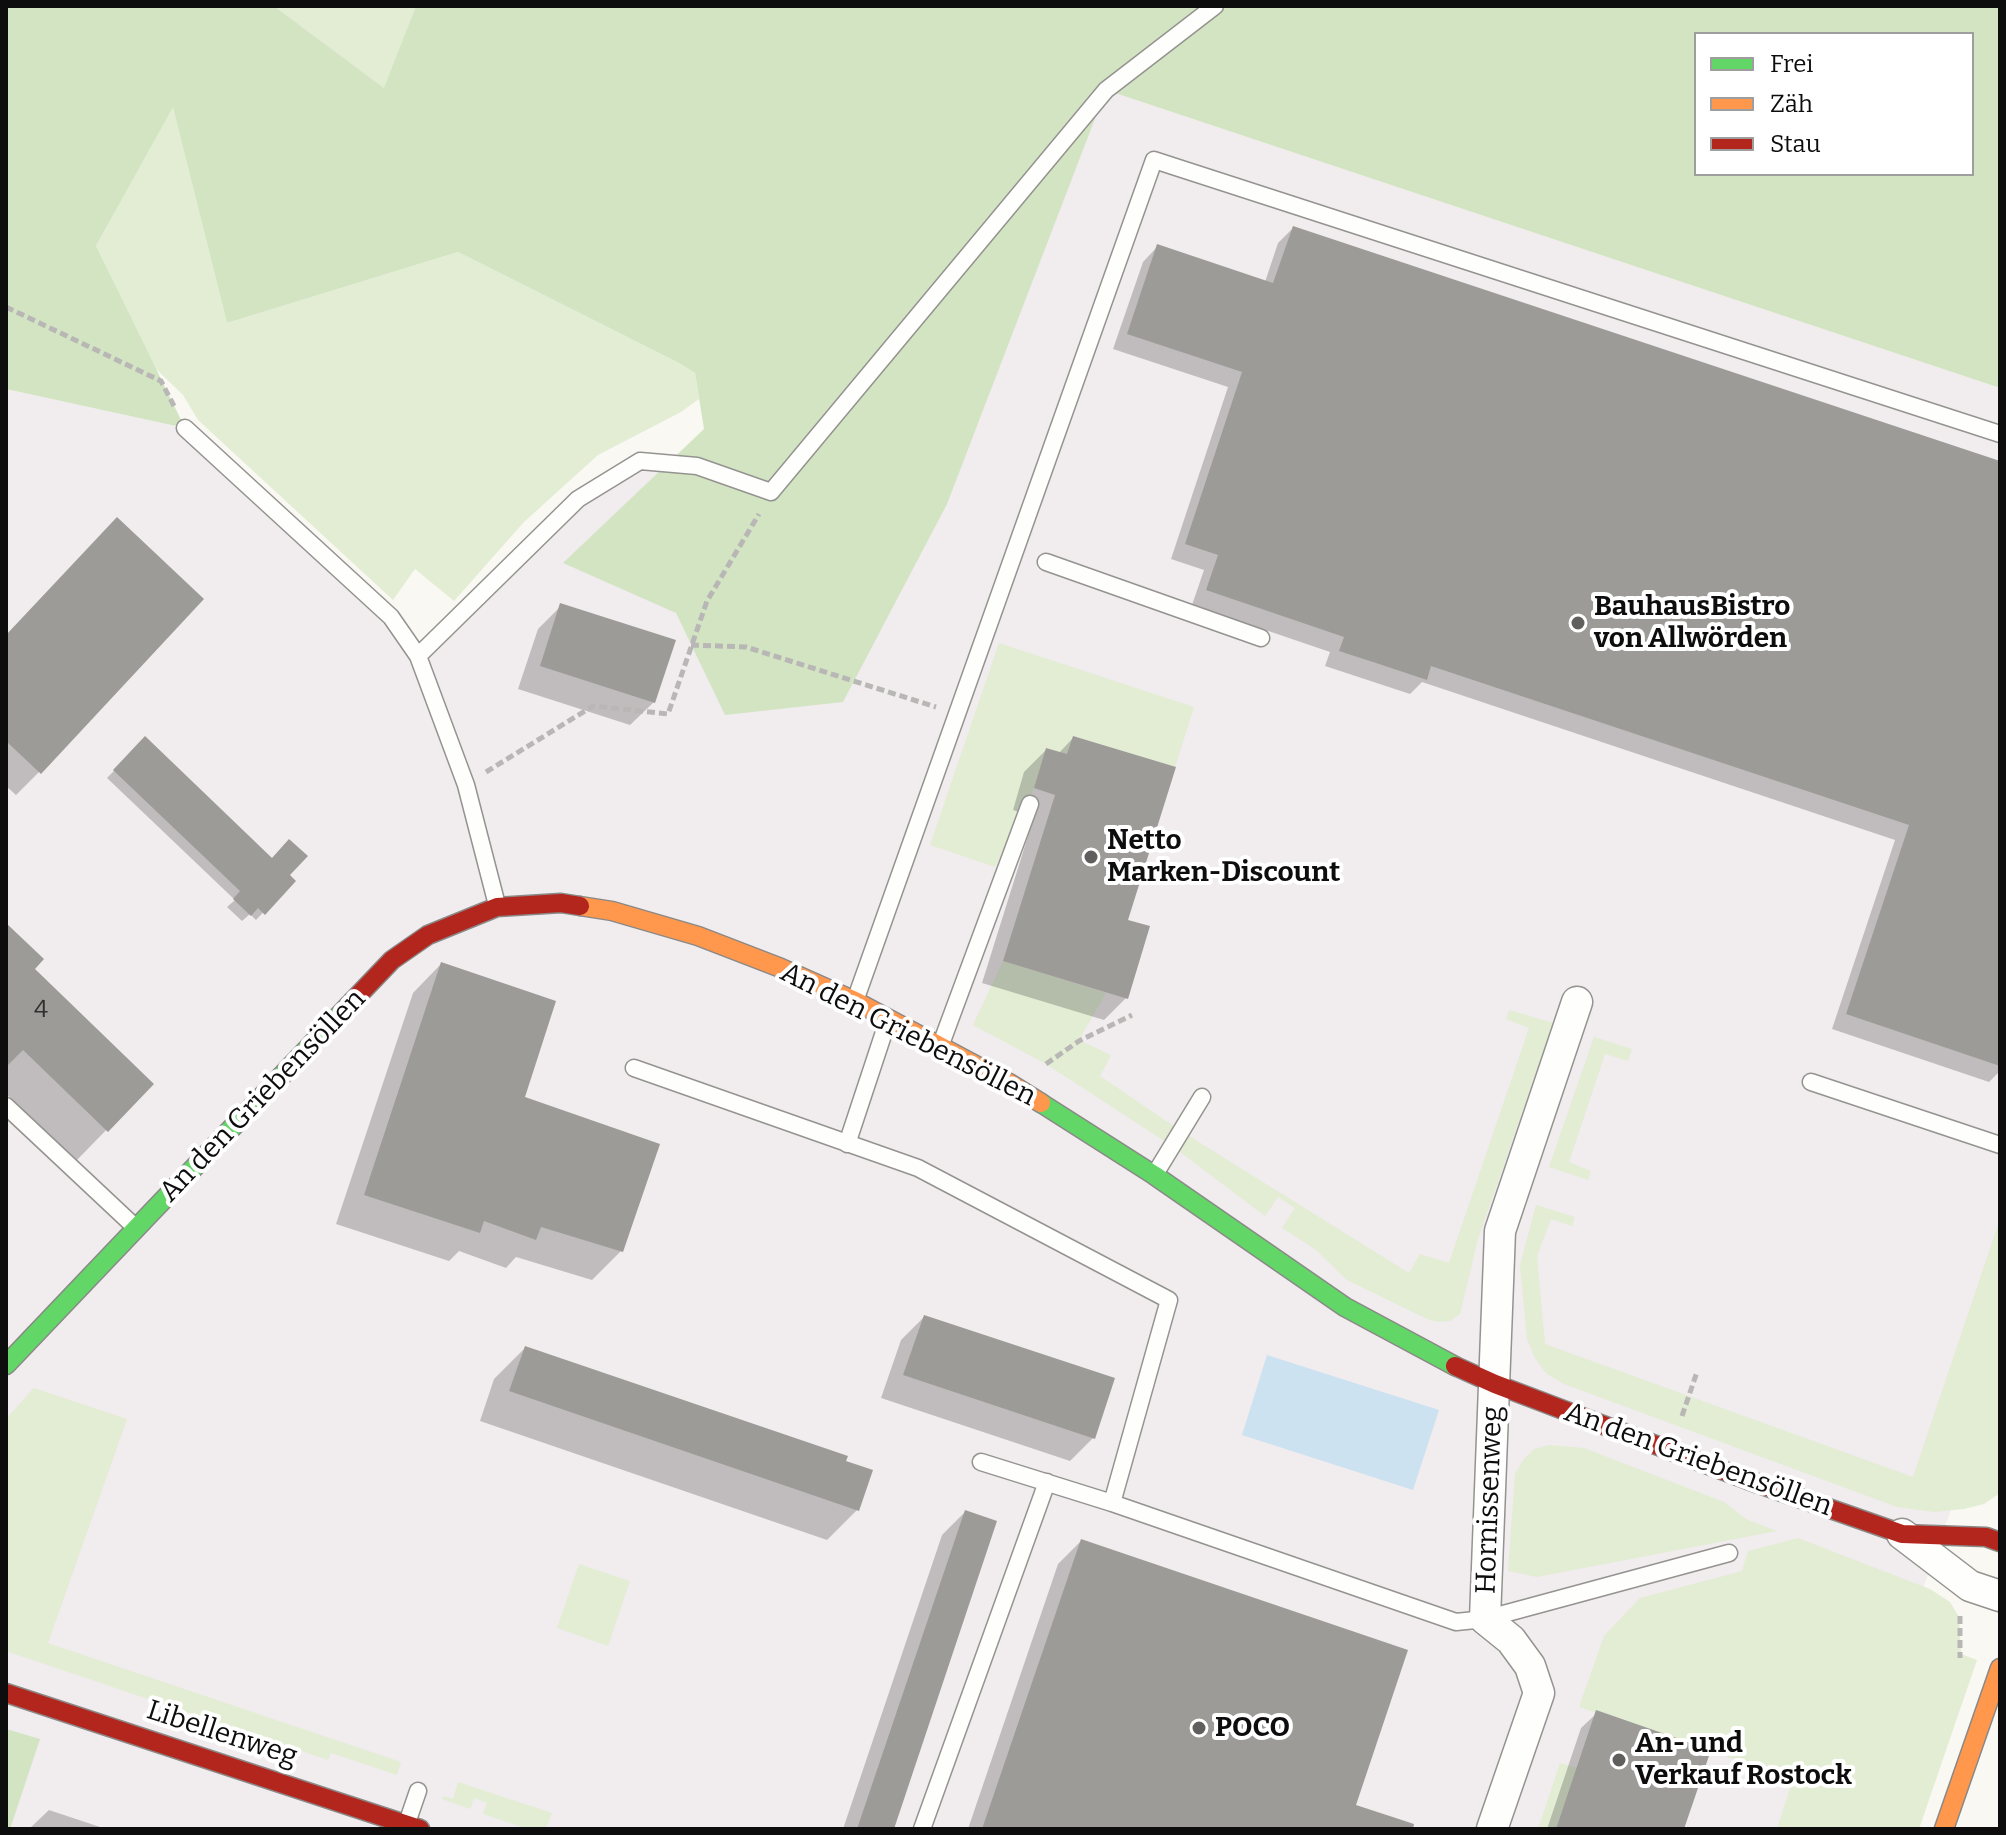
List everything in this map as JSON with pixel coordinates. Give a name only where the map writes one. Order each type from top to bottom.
[{"type":"street","name":"An den Griebensöllen","points":[[6,1365],[136,1228],[179,1194],[392,960],[428,935],[497,907],[561,903],[612,911],[698,936],[855,1001],[1009,1083],[1154,1175],[1345,1307],[1495,1384],[1748,1480],[1902,1534],[1986,1537],[2000,1542]]},
{"type":"street","points":[[1495,1384],[1500,1231],[1577,1002]]},
{"type":"street","name":"Hornissenweg","points":[[1492,1829],[1539,1693],[1530,1666],[1511,1640],[1485,1619],[1495,1384]]},
{"type":"street","name":"An den Griebensöllen","points":[[1902,1534],[1970,1586],[2000,1596]]},
{"type":"street","points":[[1944,1829],[2000,1668]]},
{"type":"street","name":"Libellenweg","points":[[6,1693],[413,1827]]},
{"type":"lane","points":[[418,656],[578,499],[640,461],[697,466],[771,492],[1106,90],[1215,6]]},
{"type":"lane","points":[[855,1001],[1154,160],[2000,434]]},
{"type":"lane","points":[[185,428],[391,617],[418,656],[466,785],[497,907]]},
{"type":"lane","points":[[1046,562],[1261,638]]},
{"type":"lane","points":[[940,1045],[1030,804]]},
{"type":"lane","points":[[847,1144],[889,1019]]},
{"type":"lane","points":[[634,1068],[918,1168],[1169,1300],[1112,1503]]},
{"type":"lane","points":[[1811,1082],[2000,1145]]},
{"type":"lane","points":[[1154,1175],[1202,1097]]},
{"type":"lane","points":[[6,1106],[136,1228]]},
{"type":"lane","points":[[981,1462],[1112,1503],[1456,1622],[1485,1619],[1729,1553]]},
{"type":"lane","points":[[922,1829],[1047,1482]]},
{"type":"lane","points":[[413,1827],[418,1791]]},
{"type":"path","points":[[6,307],[161,381],[185,428]]},
{"type":"path","points":[[466,785],[593,706],[668,714],[707,601],[771,492]]},
{"type":"path","points":[[691,645],[746,647],[958,714]]},
{"type":"path","points":[[1046,1064],[1079,1041],[1132,1015]]},
{"type":"path","points":[[1679,1426],[1697,1372]]},
{"type":"path","points":[[1956,1669],[1961,1655],[1959,1617]]},
{"type":"shaded area","points":[[1106,90],[2000,388],[2000,1371],[1838,1829],[6,1829],[6,389],[185,428],[391,617],[417,656],[578,499],[640,461],[697,466]]},
{"type":"green space","points":[[6,6],[274,6],[384,88],[416,6],[2000,6],[2000,388],[1106,90],[947,504],[843,702],[725,715],[676,613],[563,563],[704,429],[695,373],[458,252],[227,323],[173,107],[96,246],[185,428],[6,389]]},
{"type":"green space","points":[[274,6],[416,6],[385,89]]},
{"type":"green space","points":[[173,106],[227,323],[458,252],[679,363],[695,373],[699,399],[681,412],[598,455],[524,522],[454,601],[415,569],[393,600],[198,420],[183,395],[153,366],[96,246]]},
{"type":"green space","points":[[999,643],[1194,707],[1175,767],[1073,736],[1067,754],[1046,748],[1034,788],[995,867],[930,845]]},
{"type":"green space","points":[[1003,961],[1106,993],[1079,1040],[1111,1055],[1100,1076],[1181,1131],[1409,1273],[1420,1254],[1449,1263],[1529,1028],[1506,1019],[1509,1010],[1553,1023],[1478,1239],[1460,1314],[1450,1321],[1427,1319],[1347,1280],[1315,1249],[1282,1228],[1295,1208],[1278,1197],[1265,1216],[1172,1146],[1046,1064],[973,1025]]},
{"type":"green space","points":[[1594,1037],[1632,1049],[1628,1061],[1605,1054],[1569,1162],[1591,1171],[1588,1180],[1549,1167]]},
{"type":"green space","points":[[1536,1205],[1575,1217],[1572,1226],[1551,1219],[1537,1256],[1545,1344],[1913,1477],[2000,1219],[2000,1493],[1984,1504],[1964,1509],[1934,1512],[1897,1507],[1564,1384],[1546,1373],[1527,1339],[1520,1265]]},
{"type":"green space","points":[[34,1388],[127,1419],[48,1643],[401,1762],[397,1775],[331,1753],[328,1760],[6,1651],[6,1419]]},
{"type":"green space","points":[[1549,1445],[1584,1448],[1724,1502],[1746,1519],[1777,1531],[1537,1577],[1508,1571],[1515,1474],[1534,1449]]},
{"type":"green space","points":[[1798,1538],[1930,1589],[1950,1602],[1959,1617],[1961,1654],[1977,1660],[1919,1829],[1777,1829],[1793,1779],[1579,1707],[1604,1636],[1640,1598],[1742,1571],[1748,1551]]},
{"type":"green space","points":[[579,1564],[630,1581],[608,1646],[557,1628]]},
{"type":"green space","points":[[6,1729],[40,1739],[10,1829],[6,1829]]},
{"type":"green space","points":[[1560,1763],[1577,1768],[1556,1829],[1538,1829]]},
{"type":"green space","points":[[458,1782],[552,1813],[546,1829],[528,1829],[483,1814],[487,1803],[474,1798],[470,1809],[442,1799],[444,1796],[453,1799]]},
{"type":"water","points":[[1267,1355],[1439,1410],[1413,1490],[1242,1435]]},
{"type":"building","points":[[1293,226],[2000,461],[2000,1066],[1846,1014],[1909,825],[1431,666],[1427,680],[1339,651],[1344,637],[1206,590],[1218,555],[1185,544],[1242,372],[1127,334],[1157,244],[1273,283]]},
{"type":"building","points":[[117,517],[204,599],[41,774],[6,741],[6,635]]},
{"type":"building","points":[[560,603],[676,640],[655,703],[540,666]]},
{"type":"building","points":[[145,736],[272,858],[289,839],[308,856],[290,875],[296,881],[265,915],[258,908],[251,916],[233,899],[240,891],[113,770]]},
{"type":"building","name":"Netto Marken-Discount","points":[[1073,736],[1176,767],[1128,920],[1150,926],[1128,999],[1003,961],[1055,795],[1034,788],[1046,748],[1067,754]]},
{"type":"building","points":[[6,923],[44,959],[35,969],[154,1084],[108,1132],[23,1050],[6,1067]]},
{"type":"building","points":[[441,962],[556,1001],[525,1097],[660,1144],[623,1252],[541,1227],[536,1240],[484,1221],[480,1233],[364,1195]]},
{"type":"building","points":[[924,1315],[1115,1378],[1095,1439],[903,1375]]},
{"type":"building","points":[[525,1346],[848,1456],[846,1461],[873,1470],[859,1511],[509,1391]]},
{"type":"building","points":[[965,1510],[997,1521],[894,1829],[857,1829]]},
{"type":"building","name":"POCO","points":[[1081,1539],[1408,1650],[1356,1805],[1414,1824],[1413,1829],[982,1829]]},
{"type":"building","points":[[1596,1710],[1711,1750],[1684,1829],[1556,1829]]},
{"type":"traffic: fast","points":[[6,1365],[349,1005]]},
{"type":"traffic: fast","points":[[1041,1103],[1154,1175],[1345,1307],[1455,1366]]},
{"type":"traffic: slow","points":[[580,906],[612,911],[698,936],[781,968],[855,1001],[1041,1103]]},
{"type":"traffic: slow","points":[[1944,1829],[2000,1668]]},
{"type":"traffic: jam","points":[[349,1005],[392,960],[428,935],[497,907],[561,903],[580,906]]},
{"type":"traffic: jam","points":[[1455,1366],[1748,1480],[1902,1534],[1986,1537],[2000,1542]]},
{"type":"traffic: jam","points":[[6,1693],[420,1829]]},
{"type":"place","name":"BauhausBistro von Allwörden","points":[[1578,623]]},
{"type":"place","name":"Netto Marken-Discount","points":[[1091,857]]},
{"type":"place","name":"POCO","points":[[1199,1728]]},
{"type":"place","name":"An- und Verkauf Rostock","points":[[1619,1760]]}]
